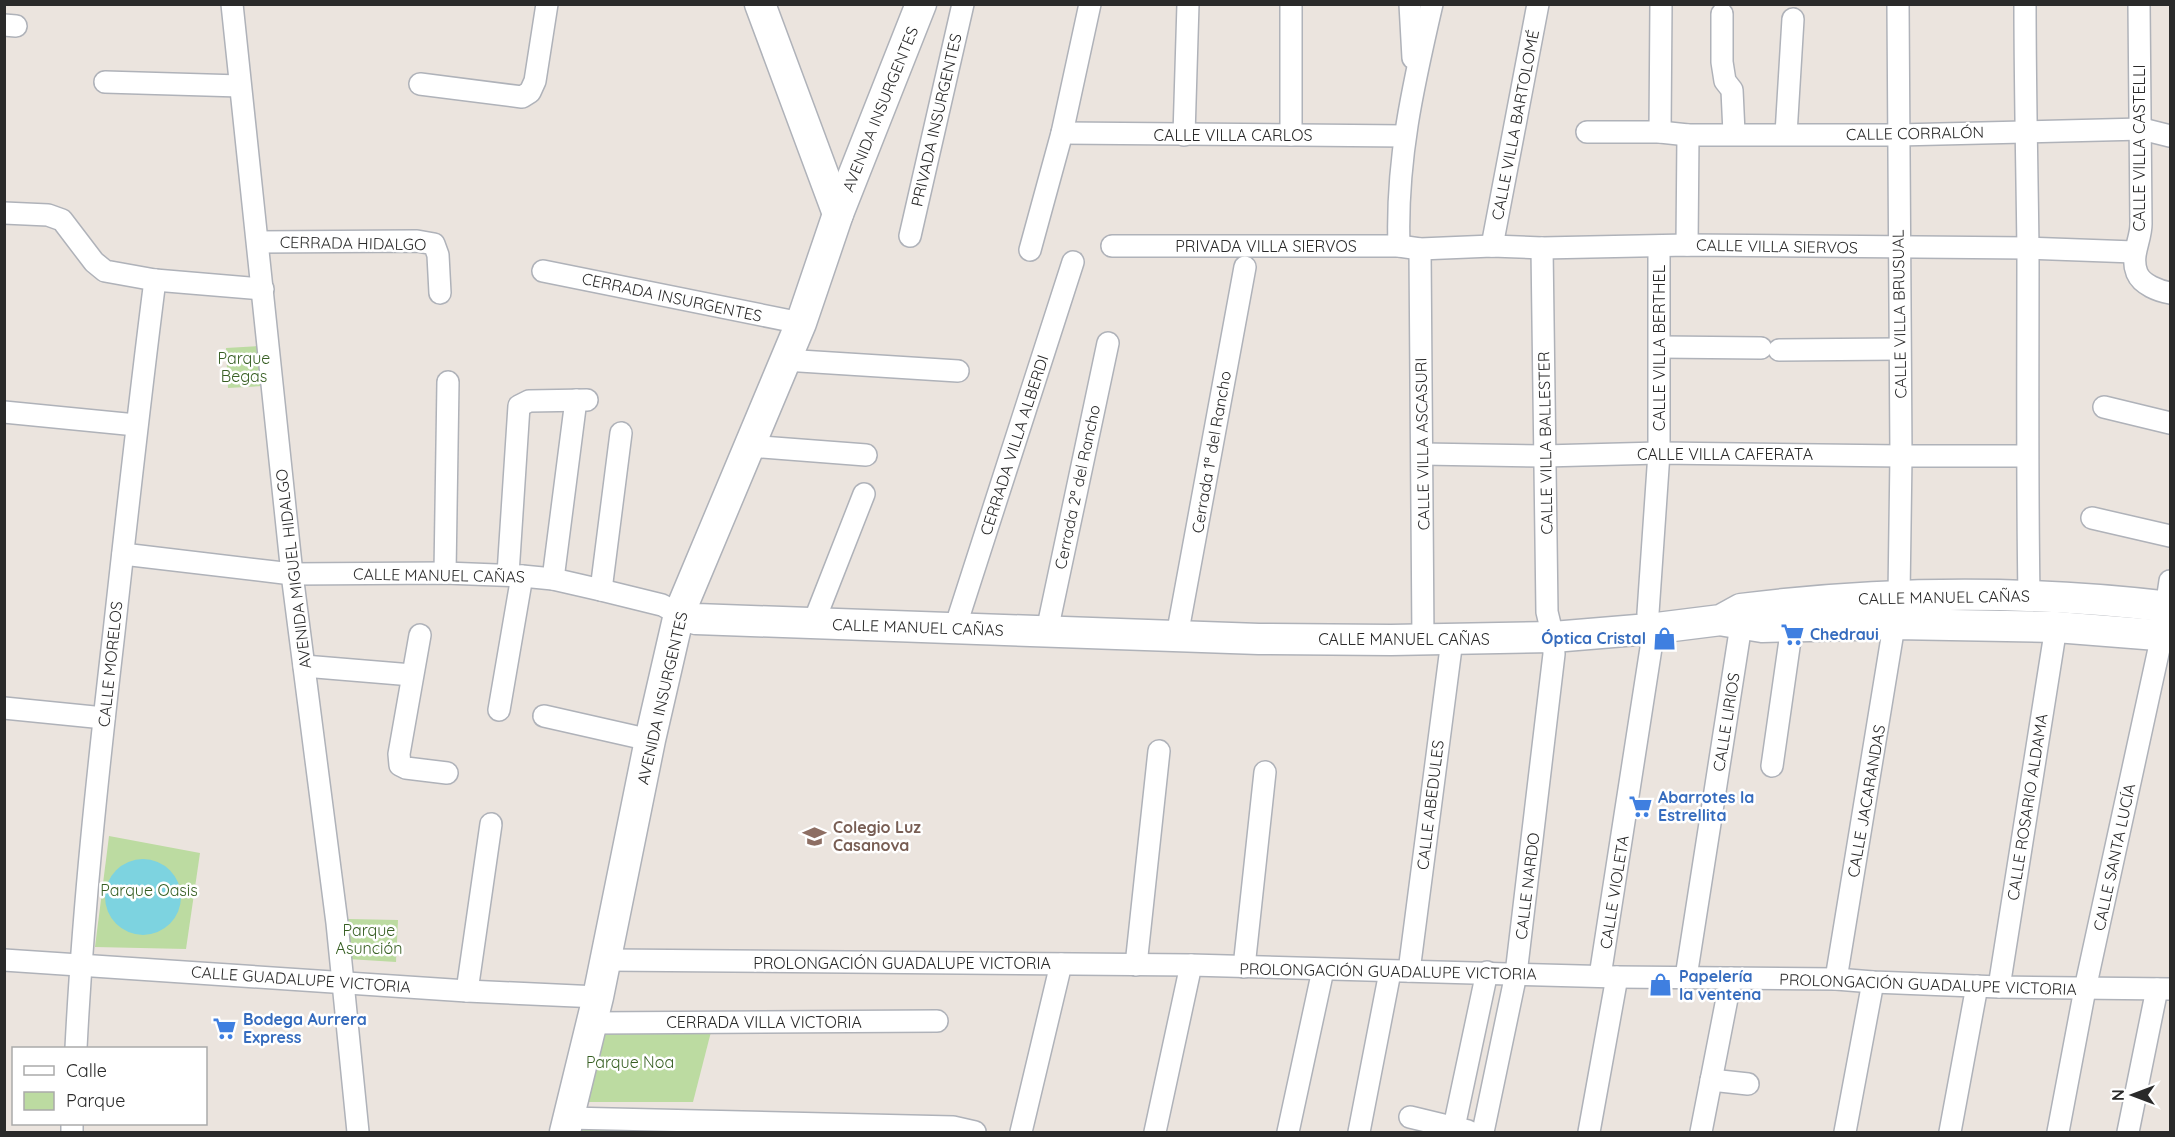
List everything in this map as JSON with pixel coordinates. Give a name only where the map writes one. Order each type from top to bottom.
[{"type":"street","name":"AVENIDA MIGUEL HIDALGO","points":[[232,4],[292,574],[343,982],[358,1132]]},
{"type":"street","points":[[420,84],[522,97],[530,92],[535,81],[547,4]]},
{"type":"street","name":"AVENIDA INSURGENTES","points":[[760,4],[838,214]]},
{"type":"street","name":"AVENIDA INSURGENTES","points":[[566,1125],[606,960],[650,740],[679,614],[801,323],[838,214],[921,4]]},
{"type":"street","name":"PRIVADA INSURGENTES","points":[[910,236],[963,4]]},
{"type":"street","points":[[1030,250],[1062,133],[1090,4]]},
{"type":"street","points":[[1184,135],[1188,4]]},
{"type":"street","points":[[1291,4],[1291,135]]},
{"type":"street","points":[[1410,4],[1414,82]]},
{"type":"street","points":[[1399,246],[1398,205],[1405,136],[1414,82],[1432,4]]},
{"type":"street","name":"CALLE VILLA BARTOLOMÉ","points":[[1492,246],[1538,4]]},
{"type":"street","points":[[1660,132],[1661,4]]},
{"type":"street","name":"CALLE VILLA BRUSUAL","points":[[1897,609],[1901,456],[1898,4]]},
{"type":"street","points":[[2025,4],[2028,248],[2026,456],[2029,595]]},
{"type":"street","name":"CALLE VILLA CASTELLI","points":[[2139,4],[2142,129],[2141,234],[2134,252],[2137,274],[2149,286],[2170,293]]},
{"type":"street","points":[[1722,14],[1722,62],[1725,81],[1732,90],[1734,133]]},
{"type":"street","points":[[1786,135],[1793,19]]},
{"type":"street","points":[[105,82],[240,86]]},
{"type":"street","name":"CALLE CORRALÓN","points":[[1587,132],[1660,132],[1688,135],[1734,133],[1898,135],[2142,129],[2170,136]]},
{"type":"street","name":"CALLE VILLA CARLOS","points":[[1062,133],[1405,136]]},
{"type":"street","points":[[1687,245],[1688,135]]},
{"type":"street","points":[[4,213],[48,215],[62,220],[94,262],[105,271],[155,280],[263,289]]},
{"type":"street","name":"CERRADA HIDALGO","points":[[258,242],[417,241],[434,244],[438,255],[440,293]]},
{"type":"street","name":"CALLE VILLA SIERVOS","points":[[1420,249],[1492,246],[1542,248],[1687,245],[2028,248],[2134,252]]},
{"type":"street","name":"PRIVADA VILLA SIERVOS","points":[[1112,246],[1399,246],[1420,249]]},
{"type":"street","name":"CALLE VILLA BERTHEL","points":[[1649,629],[1648,613],[1659,453],[1659,246]]},
{"type":"street","name":"CALLE VILLA BALLESTER","points":[[1542,248],[1547,612],[1553,637]]},
{"type":"street","name":"CALLE VILLA ASCASURI","points":[[1420,249],[1423,454],[1437,640]]},
{"type":"street","name":"CERRADA VILLA ALBERDI","points":[[955,628],[1073,262]]},
{"type":"street","name":"Cerrada 1ª del Rancho","points":[[1177,636],[1245,267]]},
{"type":"street","name":"CERRADA INSURGENTES","points":[[543,271],[801,323]]},
{"type":"street","name":"CALLE MORELOS","points":[[76,1047],[80,964],[104,718],[136,425],[155,280]]},
{"type":"street","name":"Cerrada 2ª del Rancho","points":[[1047,631],[1108,343]]},
{"type":"street","points":[[1660,347],[1899,349]]},
{"type":"street","points":[[784,360],[958,371]]},
{"type":"street","points":[[445,573],[448,382]]},
{"type":"street","points":[[500,710],[515,575],[519,406],[529,401],[581,400],[553,579]]},
{"type":"street","points":[[2104,407],[2170,423]]},
{"type":"street","points":[[4,412],[136,425]]},
{"type":"street","points":[[602,590],[621,433]]},
{"type":"street","points":[[748,446],[866,455]]},
{"type":"street","name":"CALLE VILLA CAFERATA","points":[[1423,454],[2026,456]]},
{"type":"street","points":[[813,624],[864,494]]},
{"type":"street","points":[[2092,518],[2170,536]]},
{"type":"street","name":"CALLE MANUEL CAÑAS","points":[[123,554],[292,574],[445,573],[515,575],[553,579],[662,605],[679,614],[696,619],[1259,639],[1437,640],[1553,637],[1649,629],[1734,618],[1897,609],[2029,595],[2168,613]]},
{"type":"street","name":"CALLE MANUEL CAÑAS","points":[[1734,618],[1762,627],[1792,626],[1897,609],[2056,627],[2168,613]]},
{"type":"street","name":"CALLE JACARANDAS","points":[[1836,979],[1897,609]]},
{"type":"street","name":"CALLE SANTA LUCÍA","points":[[2058,1132],[2085,989],[2168,613]]},
{"type":"street","name":"CALLE LIRIOS","points":[[1686,977],[1734,618]]},
{"type":"street","points":[[1772,766],[1792,626]]},
{"type":"street","name":"CALLE ROSARIO ALDAMA","points":[[1999,987],[2056,627]]},
{"type":"street","name":"CALLE VIOLETA","points":[[1588,1132],[1651,648],[1649,629]]},
{"type":"street","points":[[420,635],[399,754],[400,765],[406,768],[447,773]]},
{"type":"street","name":"CALLE NARDO","points":[[1483,1132],[1516,974],[1554,654],[1553,637]]},
{"type":"street","name":"CALLE ABEDULES","points":[[1359,1132],[1399,971],[1437,640]]},
{"type":"street","points":[[304,666],[412,675]]},
{"type":"street","points":[[4,708],[104,718]]},
{"type":"street","points":[[544,716],[650,740]]},
{"type":"street","points":[[1136,965],[1159,751]]},
{"type":"street","points":[[1244,967],[1265,772]]},
{"type":"street","points":[[467,991],[491,824]]},
{"type":"street","name":"CALLE GUADALUPE VICTORIA","points":[[4,960],[467,991],[594,1010]]},
{"type":"street","name":"PROLONGACIÓN GUADALUPE VICTORIA","points":[[606,960],[1191,965],[1323,970],[1836,979],[1999,987],[2164,989]]},
{"type":"street","points":[[1021,1132],[1061,964]]},
{"type":"street","points":[[1155,1132],[1191,965]]},
{"type":"street","points":[[1288,1132],[1323,970]]},
{"type":"street","points":[[1410,1117],[1461,1131],[1487,972]]},
{"type":"street","points":[[1701,1132],[1731,978]]},
{"type":"street","points":[[1845,1132],[1873,982]]},
{"type":"street","points":[[1950,1132],[1977,986]]},
{"type":"street","points":[[2128,1132],[2164,989]]},
{"type":"street","name":"CERRADA VILLA VICTORIA","points":[[594,1010],[937,1021]]},
{"type":"street","points":[[1711,1080],[1748,1084]]},
{"type":"street","points":[[566,1125],[953,1127],[975,1132]]},
{"type":"green space","name":"Parque Begas","points":[[260,346],[263,386],[228,388],[226,348]]},
{"type":"green space","name":"Parque Oasis","points":[[109,836],[200,853],[186,949],[95,947]]},
{"type":"green space","name":"Parque Asunción","points":[[348,919],[398,920],[396,962],[348,959]]},
{"type":"green space","name":"Parque Noa","points":[[598,1021],[713,1024],[693,1102],[582,1102]]},
{"type":"green space","points":[[572,1123],[728,1129],[727,1132],[570,1132]]},
{"type":"water","points":[[143,859],[157,862],[170,870],[178,883],[181,897],[178,911],[170,924],[157,932],[143,935],[129,932],[116,924],[108,911],[105,897],[108,883],[116,870],[129,862]]},
{"type":"place","name":"Chedraui","points":[[1792,634]]},
{"type":"place","name":"Óptica Cristal","points":[[1664,638]]},
{"type":"place","name":"Abarrotes la Estrellita","points":[[1640,806]]},
{"type":"place","name":"Colegio Luz Casanova","points":[[815,836]]},
{"type":"place","name":"Papelería la ventena","points":[[1661,985]]},
{"type":"place","name":"Bodega Aurrera Express","points":[[225,1028]]}]
